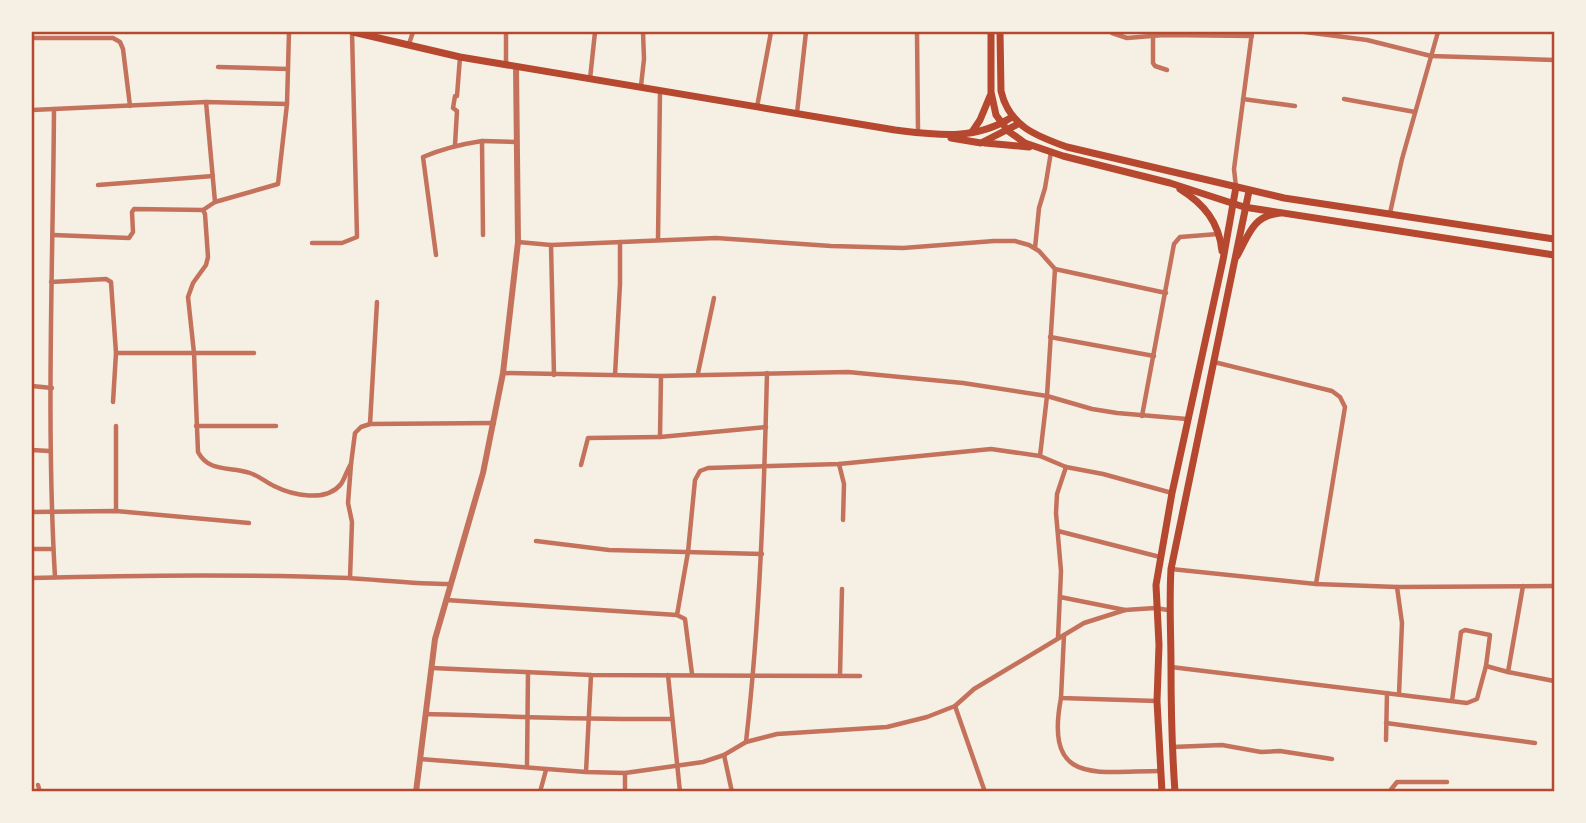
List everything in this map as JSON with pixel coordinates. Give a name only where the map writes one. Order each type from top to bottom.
[{"type":"main road","points":[[353,32],[460,57],[589,80],[641,86],[981,143],[1041,148]]},
{"type":"main road","points":[[991,32],[991,92],[996,115],[1007,131],[1025,143],[1171,183],[1244,207],[1555,255]]},
{"type":"main road","points":[[1000,34],[1001,91],[1006,107],[1015,120],[1030,133],[1067,147],[1249,191],[1555,239]]},
{"type":"main road","points":[[970,134],[980,120],[991,92]]},
{"type":"main road","points":[[947,136],[970,134],[1015,120]]},
{"type":"main road","points":[[981,143],[1007,131],[1015,120]]},
{"type":"main road","points":[[1171,183],[1203,206],[1212,217],[1223,260]]},
{"type":"main road","points":[[1162,792],[1157,701],[1159,645],[1156,585],[1172,493],[1223,260],[1236,187]]},
{"type":"main road","points":[[1175,792],[1171,747],[1168,610],[1171,569],[1249,191]]},
{"type":"main road","points":[[1233,263],[1248,231],[1255,223],[1276,213],[1295,214]]},
{"type":"street","points":[[53,235],[129,238],[132,235],[134,209],[203,210],[215,202],[278,184],[287,104],[289,32]]},
{"type":"street","points":[[312,243],[342,243],[357,237],[353,32]]},
{"type":"street","points":[[409,44],[413,32]]},
{"type":"street","points":[[506,32],[506,65]]},
{"type":"street","points":[[589,80],[595,32]]},
{"type":"street","points":[[641,86],[643,32]]},
{"type":"street","points":[[757,107],[771,32]]},
{"type":"street","points":[[797,113],[806,32]]},
{"type":"street","points":[[917,32],[918,133]]},
{"type":"street","points":[[1305,32],[1367,40],[1431,56],[1555,60]]},
{"type":"street","points":[[1390,213],[1438,32]]},
{"type":"street","points":[[1112,33],[1127,38],[1252,34],[1234,170],[1236,187]]},
{"type":"street","points":[[32,38],[114,38],[120,42],[131,106]]},
{"type":"street","points":[[1153,38],[1153,63],[1167,70]]},
{"type":"street","points":[[455,145],[457,111],[453,108],[457,96],[460,57]]},
{"type":"street","points":[[416,792],[435,639],[483,473],[503,373],[518,242],[516,66]]},
{"type":"street","points":[[218,67],[288,69]]},
{"type":"street","points":[[658,240],[660,90]]},
{"type":"street","points":[[1243,99],[1295,106]]},
{"type":"street","points":[[1344,99],[1415,112]]},
{"type":"street","points":[[32,110],[206,102],[287,104]]},
{"type":"street","points":[[206,102],[215,202]]},
{"type":"street","points":[[54,109],[49,451],[55,577]]},
{"type":"street","points":[[482,141],[483,235]]},
{"type":"street","points":[[436,255],[422,159],[455,145],[482,141],[516,142]]},
{"type":"street","points":[[1035,248],[1039,208],[1051,152]]},
{"type":"street","points":[[98,185],[213,176]]},
{"type":"street","points":[[203,210],[208,257],[206,265],[193,282],[188,297],[194,353],[198,452],[203,461],[211,466],[250,473],[293,494],[308,495],[326,493],[340,486],[351,464]]},
{"type":"street","points":[[1142,416],[1176,240],[1180,237],[1218,234]]},
{"type":"street","points":[[518,242],[551,245],[716,238],[902,248],[1015,241],[1035,248],[1055,269],[1166,293]]},
{"type":"street","points":[[615,376],[620,242]]},
{"type":"street","points":[[551,245],[554,375]]},
{"type":"street","points":[[1041,456],[1055,269]]},
{"type":"street","points":[[51,282],[109,280],[113,287],[116,353],[114,402]]},
{"type":"street","points":[[698,373],[714,298]]},
{"type":"street","points":[[370,424],[377,302]]},
{"type":"street","points":[[1050,337],[1154,356]]},
{"type":"street","points":[[116,353],[254,353]]},
{"type":"street","points":[[1213,362],[1332,391],[1340,397],[1345,407],[1316,584]]},
{"type":"street","points":[[503,373],[615,376],[860,373],[962,383],[1047,396],[1092,409],[1187,419]]},
{"type":"street","points":[[746,742],[762,554],[767,373]]},
{"type":"street","points":[[660,437],[661,376]]},
{"type":"street","points":[[32,386],[52,388]]},
{"type":"street","points":[[350,578],[352,522],[348,503],[355,433],[360,427],[370,424],[494,423]]},
{"type":"street","points":[[116,426],[116,511]]},
{"type":"street","points":[[196,426],[276,426]]},
{"type":"street","points":[[581,465],[588,438],[660,437],[766,427]]},
{"type":"street","points":[[677,615],[688,552],[695,480],[700,471],[716,467],[839,464],[990,449],[1041,456],[1066,467],[1172,493]]},
{"type":"street","points":[[32,450],[49,451]]},
{"type":"street","points":[[839,464],[844,484],[843,520]]},
{"type":"street","points":[[1058,638],[1059,531],[1056,513],[1057,494],[1066,467]]},
{"type":"street","points":[[32,512],[116,511],[248,523]]},
{"type":"street","points":[[1059,531],[1160,557]]},
{"type":"street","points":[[536,541],[609,550],[762,554]]},
{"type":"street","points":[[32,549],[53,549]]},
{"type":"street","points":[[1171,569],[1316,584],[1397,587],[1555,586]]},
{"type":"street","points":[[32,578],[90,575],[350,578],[414,584],[450,584]]},
{"type":"street","points":[[1508,672],[1523,586]]},
{"type":"street","points":[[1397,587],[1402,623],[1399,695]]},
{"type":"street","points":[[840,676],[842,589]]},
{"type":"street","points":[[1060,597],[1125,610]]},
{"type":"street","points":[[445,600],[677,615],[685,619],[692,674]]},
{"type":"street","points":[[420,759],[527,766],[546,770],[625,773],[679,766],[724,755],[746,742],[777,734],[887,727],[927,717],[955,706],[974,690],[1084,623],[1125,610],[1168,610]]},
{"type":"street","points":[[1171,667],[1452,701],[1475,701],[1486,666],[1490,635],[1465,630],[1461,632],[1452,701]]},
{"type":"street","points":[[1064,634],[1057,738],[1063,757],[1086,771],[1161,771]]},
{"type":"street","points":[[1486,666],[1555,681]]},
{"type":"street","points":[[431,668],[591,675],[860,676]]},
{"type":"street","points":[[527,766],[528,672]]},
{"type":"street","points":[[586,772],[591,675]]},
{"type":"street","points":[[668,675],[680,792]]},
{"type":"street","points":[[1386,740],[1387,693]]},
{"type":"street","points":[[1061,698],[1157,701]]},
{"type":"street","points":[[955,706],[985,792]]},
{"type":"street","points":[[425,714],[590,720],[672,719]]},
{"type":"street","points":[[1386,723],[1535,743]]},
{"type":"street","points":[[1171,747],[1222,745],[1332,759]]},
{"type":"street","points":[[724,755],[732,792]]},
{"type":"street","points":[[540,792],[546,770]]},
{"type":"street","points":[[625,773],[625,792]]},
{"type":"street","points":[[1389,792],[1397,782],[1447,782]]}]
